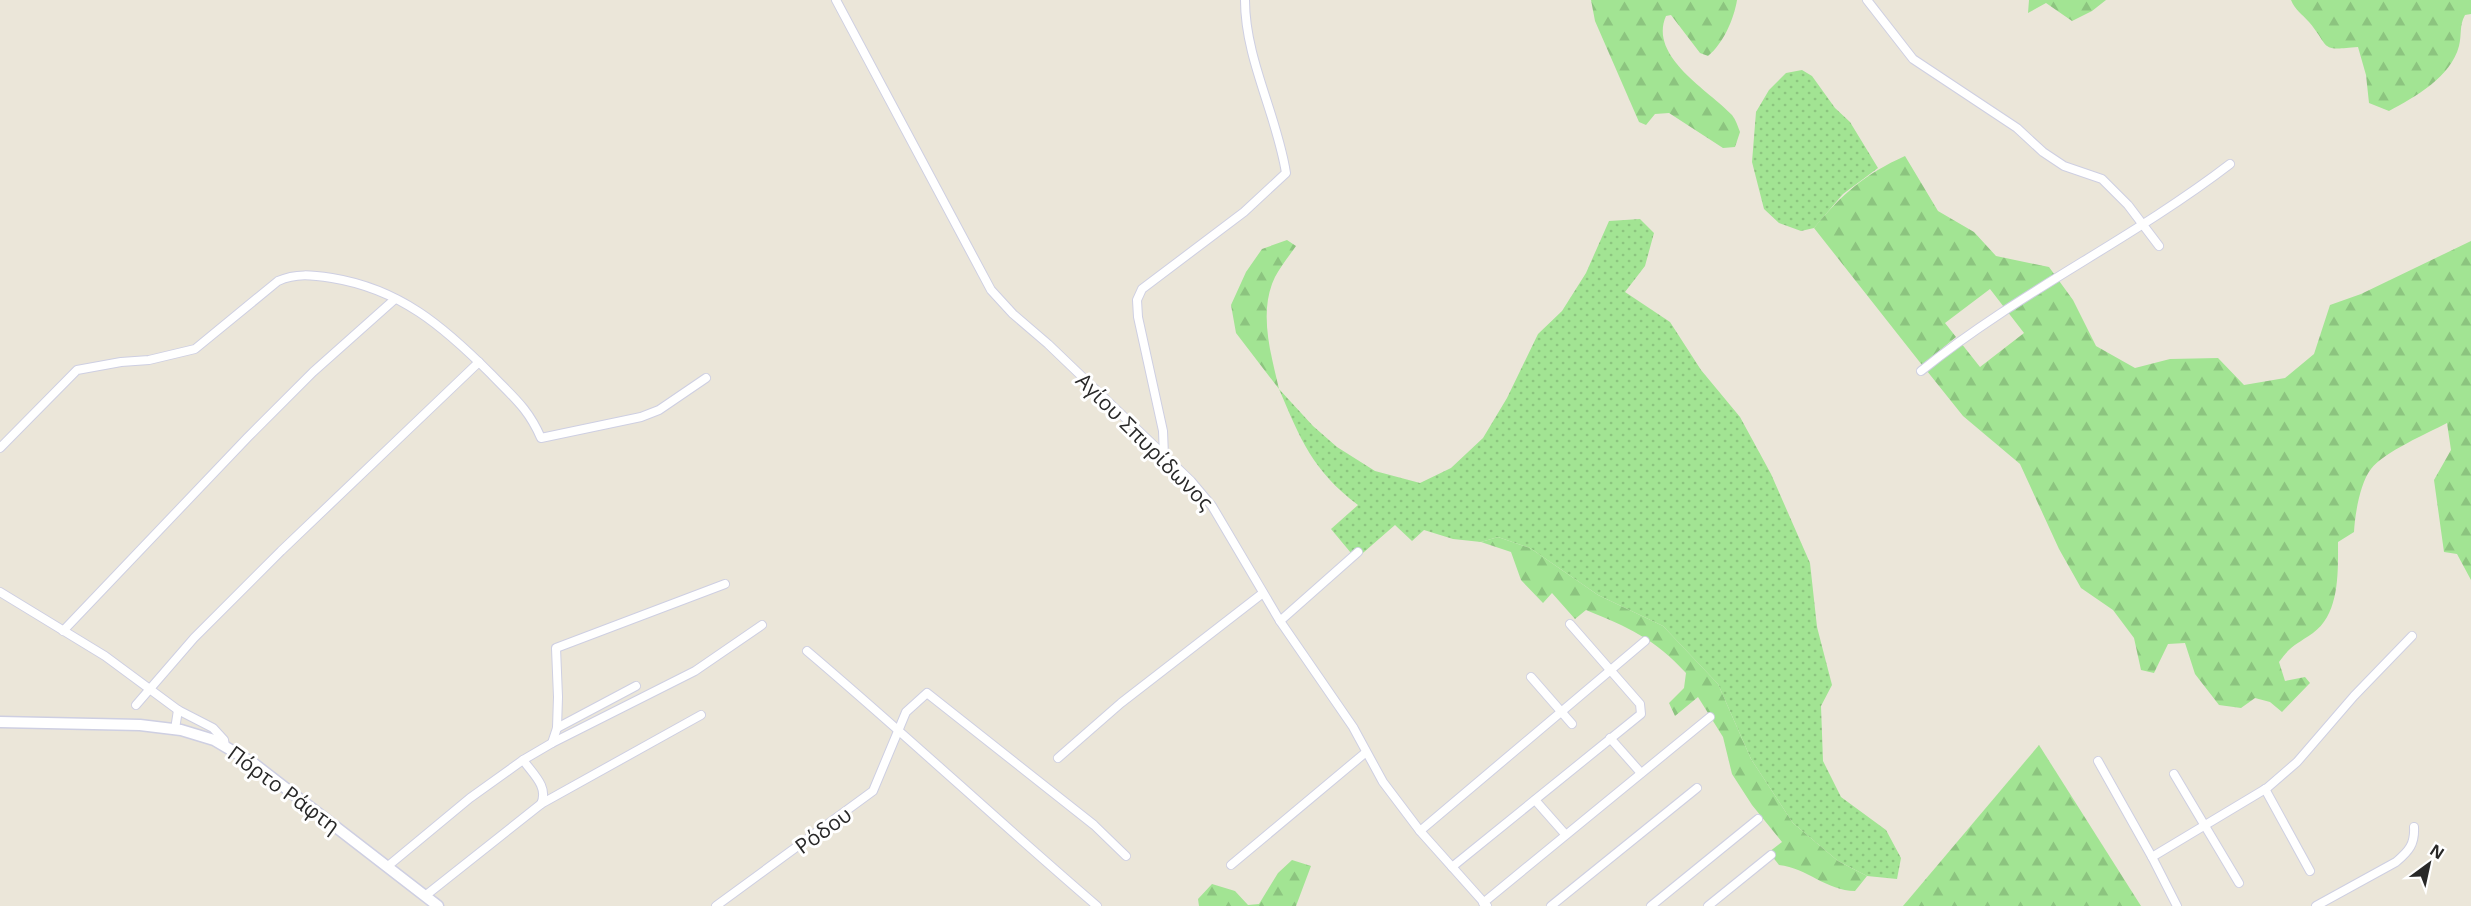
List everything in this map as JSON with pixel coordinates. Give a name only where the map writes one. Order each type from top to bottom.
[{"type":"main road","name":"Πόρτο Ράφτη","points":[[0,722],[140,725],[197,734],[225,746],[253,763],[388,866],[431,902]]},
{"type":"street","name":"Αγίου Σπυρίδωνος","points":[[836,0],[991,290],[1164,456],[1212,506],[1280,621],[1353,727],[1365,753],[1420,831],[1485,904]]},
{"type":"street","points":[[1164,456],[1162,431],[1138,317],[1137,300],[1142,289],[1244,212],[1286,173],[1276,125],[1253,55],[1245,17],[1245,0]]},
{"type":"street","points":[[1867,0],[1913,59],[2017,128],[2043,152],[2057,161],[2102,179],[2143,224],[2159,246]]},
{"type":"street","points":[[1921,371],[1988,321],[2143,224],[2230,164]]},
{"type":"street","points":[[0,448],[77,370],[148,360],[195,349],[278,281],[291,275],[360,283],[438,323],[529,412],[541,438],[641,417],[660,410],[706,378]]},
{"type":"street","points":[[63,631],[248,436],[313,372],[395,299]]},
{"type":"street","points":[[136,705],[149,687],[194,638],[281,551],[479,362]]},
{"type":"street","points":[[1280,621],[1358,552]]},
{"type":"street","points":[[552,743],[557,728],[556,648],[725,584]]},
{"type":"street","points":[[0,592],[105,656],[178,710],[213,728],[224,740],[225,746]]},
{"type":"street","points":[[1058,758],[1121,703],[1263,593]]},
{"type":"street","points":[[388,866],[470,798],[523,760],[695,671],[762,624]]},
{"type":"street","points":[[1452,867],[1642,710],[1570,624]]},
{"type":"street","points":[[2152,857],[2205,823],[2265,789],[2297,762],[2360,689],[2412,636]]},
{"type":"street","points":[[1420,831],[1611,671],[1644,640]]},
{"type":"street","points":[[807,651],[898,728],[1096,906]]},
{"type":"street","points":[[1531,677],[1572,724]]},
{"type":"street","points":[[557,728],[636,686]]},
{"type":"street","name":"Ρόδου","points":[[716,906],[873,791],[906,712],[927,693],[1016,766],[1094,825],[1126,856]]},
{"type":"street","points":[[175,729],[178,710]]},
{"type":"street","points":[[431,902],[541,804],[701,715]]},
{"type":"street","points":[[1485,904],[1565,834],[1710,717]]},
{"type":"street","points":[[1610,738],[1641,773]]},
{"type":"street","points":[[1231,865],[1365,753]]},
{"type":"street","points":[[523,760],[543,789],[544,796],[541,804]]},
{"type":"street","points":[[2098,761],[2177,906]]},
{"type":"street","points":[[2174,774],[2239,883]]},
{"type":"street","points":[[1551,906],[1697,788]]},
{"type":"street","points":[[2265,789],[2310,871]]},
{"type":"street","points":[[1535,800],[1565,834]]},
{"type":"street","points":[[1651,906],[1758,819]]},
{"type":"street","points":[[2316,906],[2396,862],[2408,853],[2413,842],[2414,826]]},
{"type":"street","points":[[1708,906],[1770,855]]},
{"type":"green space","points":[[1591,0],[1737,0],[1727,31],[1708,56],[1700,53],[1671,15],[1666,16],[1663,31],[1666,45],[1673,59],[1733,117],[1740,132],[1735,147],[1723,148],[1669,113],[1655,114],[1646,125],[1639,122],[1595,21]]},
{"type":"green space","points":[[2029,0],[2106,0],[2092,11],[2072,21],[2046,3],[2028,13]]},
{"type":"green space","points":[[2291,0],[2471,0],[2471,14],[2465,15],[2463,19],[2459,46],[2448,67],[2431,85],[2389,111],[2369,103],[2366,75],[2358,47],[2331,48],[2327,46]]},
{"type":"green space","points":[[1802,70],[1812,76],[1835,108],[1850,122],[1878,168],[1843,194],[1814,228],[1801,231],[1779,223],[1764,209],[1752,162],[1756,112],[1769,90],[1786,73]]},
{"type":"green space","points":[[1905,156],[1938,211],[1974,232],[1996,256],[2049,267],[2073,300],[2096,346],[2135,368],[2170,359],[2218,358],[2244,385],[2285,378],[2314,354],[2330,305],[2361,294],[2471,241],[2471,580],[2457,554],[2444,552],[2434,480],[2451,450],[2447,423],[2386,456],[2367,475],[2359,499],[2354,532],[2338,542],[2336,591],[2328,615],[2322,625],[2291,648],[2279,662],[2285,681],[2305,677],[2310,683],[2282,712],[2270,702],[2255,698],[2241,708],[2219,705],[2195,674],[2185,643],[2168,644],[2154,673],[2141,670],[2134,638],[2113,610],[2081,588],[2059,549],[2020,464],[1963,416],[1927,371],[1961,343],[1980,367],[2024,333],[1990,289],[1945,323],[1956,337],[1922,365],[1814,228],[1855,186],[1878,170]]},
{"type":"green space","points":[[1640,219],[1654,233],[1645,266],[1625,292],[1670,322],[1701,370],[1740,417],[1771,474],[1810,563],[1817,627],[1832,685],[1821,706],[1823,761],[1841,797],[1886,830],[1901,858],[1897,879],[1867,876],[1838,861],[1793,823],[1751,759],[1718,684],[1663,626],[1598,595],[1530,548],[1498,537],[1481,542],[1453,539],[1424,530],[1412,541],[1395,525],[1356,559],[1331,529],[1358,505],[1329,479],[1310,453],[1279,389],[1313,426],[1337,447],[1375,471],[1420,483],[1451,468],[1483,438],[1507,398],[1538,334],[1562,311],[1586,273],[1609,221]]},
{"type":"green space","points":[[1287,240],[1296,246],[1275,277],[1267,304],[1268,333],[1279,389],[1236,333],[1231,305],[1246,272],[1262,249]]},
{"type":"green space","points":[[1498,537],[1530,548],[1598,595],[1663,626],[1718,684],[1751,759],[1793,823],[1838,861],[1867,876],[1855,891],[1826,884],[1799,870],[1779,865],[1769,852],[1782,842],[1752,805],[1732,774],[1723,737],[1698,697],[1675,716],[1669,703],[1684,688],[1686,673],[1675,661],[1640,635],[1601,616],[1586,610],[1575,619],[1552,593],[1543,603],[1521,580],[1511,552],[1481,542]]},
{"type":"green space","points":[[2039,745],[2141,906],[1903,906]]},
{"type":"green space","points":[[1292,860],[1311,866],[1296,906],[1199,906],[1198,899],[1212,884],[1235,891],[1248,905],[1259,904],[1278,873]]}]
